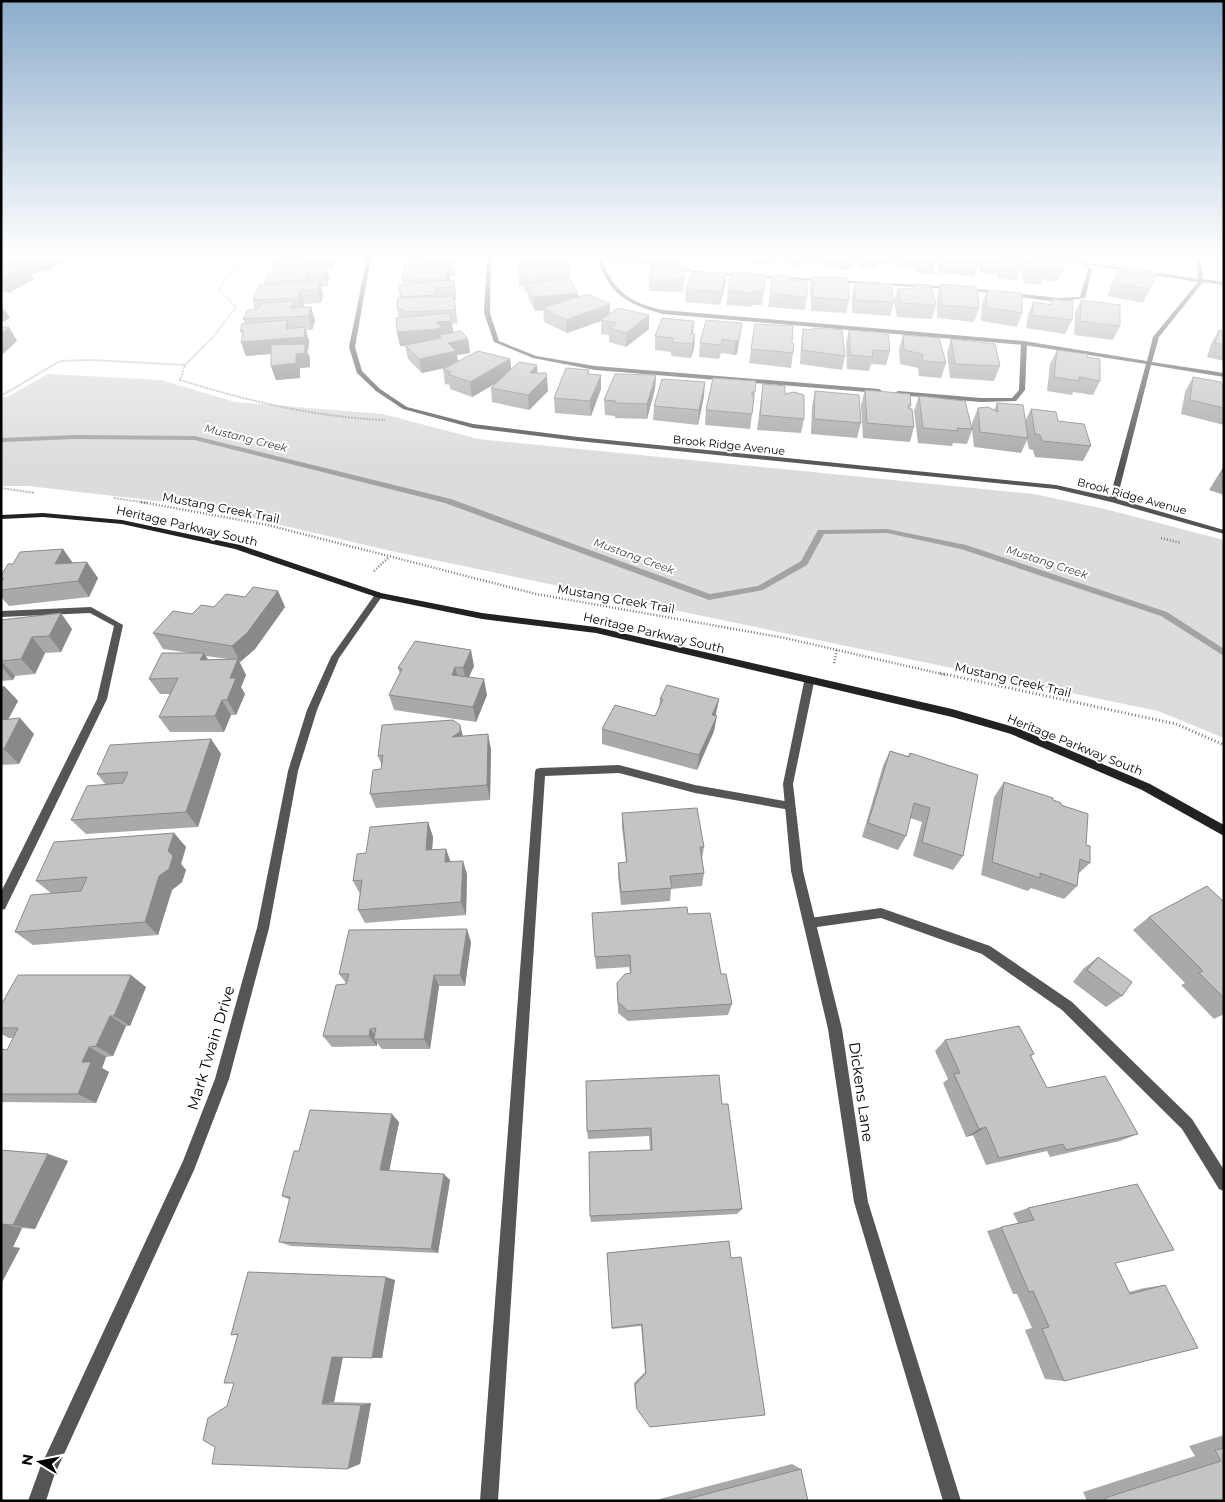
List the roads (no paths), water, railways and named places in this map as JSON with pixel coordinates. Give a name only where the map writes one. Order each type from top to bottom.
[{"type":"street","name":"Brook Ridge Avenue","points":[[356,327],[352,347],[360,372],[378,390],[405,408],[473,426],[578,439],[1056,487],[1113,500],[1224,532]]},
{"type":"street","points":[[492,327],[497,342],[535,357],[595,368],[981,400],[1014,400],[1022,390],[1024,343]]},
{"type":"street","points":[[839,327],[1024,343],[1224,375]]},
{"type":"street","points":[[1113,500],[1156,338],[1165,327]]},
{"type":"street","name":"Heritage Parkway South","points":[[1,518],[43,515],[122,522],[237,547],[379,595],[482,616],[596,630],[809,682],[952,713],[1014,731],[1146,787],[1224,831]]},
{"type":"street","name":"Mark Twain Drive","points":[[37,1501],[46,1474],[189,1165],[222,1079],[263,928],[293,771],[306,728],[334,657],[379,595]]},
{"type":"street","points":[[1,614],[91,610],[119,625],[102,699],[1,905]]},
{"type":"street","name":"Dickens Lane","points":[[809,682],[788,784],[797,871],[835,1029],[860,1202],[952,1501]]},
{"type":"street","points":[[490,1501],[540,772],[618,769],[695,789],[790,806]]},
{"type":"street","points":[[810,923],[881,913],[986,950],[1067,1006],[1159,1096],[1187,1124],[1224,1184]]},
{"type":"waterway","name":"Mustang Creek","points":[[1,440],[75,437],[195,438],[448,501],[709,597],[760,588],[804,563],[821,532],[887,531],[963,547],[1164,614],[1224,653]]}]
